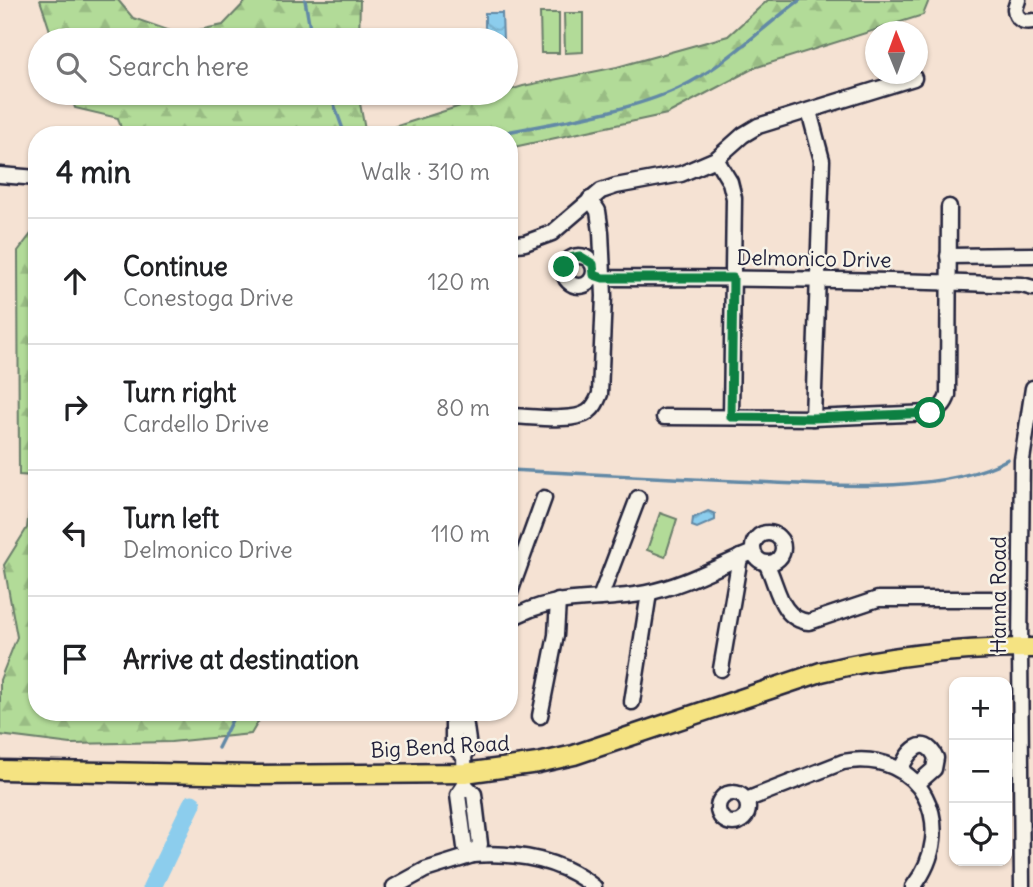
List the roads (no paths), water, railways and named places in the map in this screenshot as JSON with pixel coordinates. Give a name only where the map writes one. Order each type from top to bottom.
[{"type":"main road","name":"Big Bend Road","points":[[0,770],[256,775],[465,771],[538,764],[574,755],[821,672],[857,663],[935,652],[1026,648]]},
{"type":"street","points":[[1018,0],[1015,9],[1017,17],[1025,22],[1033,21]]},
{"type":"street","points":[[518,244],[552,233],[601,191],[681,174],[716,159],[743,135],[758,126],[896,84]]},
{"type":"street","points":[[809,111],[822,160],[813,418]]},
{"type":"street","points":[[716,159],[730,182],[734,198],[731,417]]},
{"type":"street","points":[[0,175],[28,177]]},
{"type":"street","points":[[518,416],[577,418],[596,405],[600,394],[600,222],[598,211],[590,199]]},
{"type":"street","points":[[664,417],[813,418],[930,413],[946,403],[949,206]]},
{"type":"street","points":[[948,256],[1033,256]]},
{"type":"street","name":"Delmonico Drive","points":[[598,276],[947,282],[1022,285],[1033,288]]},
{"type":"street","name":"Hanna Road","points":[[1022,887],[1020,704],[1026,648],[1027,460],[1033,388]]},
{"type":"street","points":[[518,570],[544,498]]},
{"type":"street","points":[[600,598],[638,498]]},
{"type":"street","points":[[518,616],[541,604],[558,601],[649,593],[747,555],[766,563],[774,562],[782,555],[783,545],[779,537],[770,533],[761,535],[747,555],[721,669]]},
{"type":"street","points":[[766,563],[787,612],[799,621],[809,622],[878,599],[991,599]]},
{"type":"street","points":[[632,702],[649,593]]},
{"type":"street","points":[[540,716],[556,635],[558,601]]},
{"type":"street","points":[[1020,704],[1033,680]]},
{"type":"street","points":[[453,721],[453,746],[474,794],[480,844],[473,855]]},
{"type":"street","points":[[465,721],[469,748],[465,771]]},
{"type":"street","points":[[901,770],[911,750],[920,746],[930,749],[936,758],[934,769],[916,784]]},
{"type":"street","points":[[746,800],[843,762],[859,759],[888,763],[901,770],[927,799],[934,835],[931,854],[913,887]]},
{"type":"street","points":[[394,887],[425,870],[473,855],[514,855],[552,862],[573,872],[594,887]]},
{"type":"water","points":[[485,13],[502,13],[503,28],[485,28]]},
{"type":"water","points":[[708,511],[715,514],[715,520],[697,528],[692,526],[693,518]]},
{"type":"waterway","points":[[305,0],[310,28]]},
{"type":"waterway","points":[[518,130],[612,111],[679,88],[727,59],[800,0]]},
{"type":"waterway","points":[[334,105],[342,126]]},
{"type":"waterway","points":[[518,470],[874,485],[948,479],[980,471],[1008,459]]},
{"type":"waterway","points":[[218,748],[232,721]]},
{"type":"waterway","points":[[152,887],[192,804]]}]
